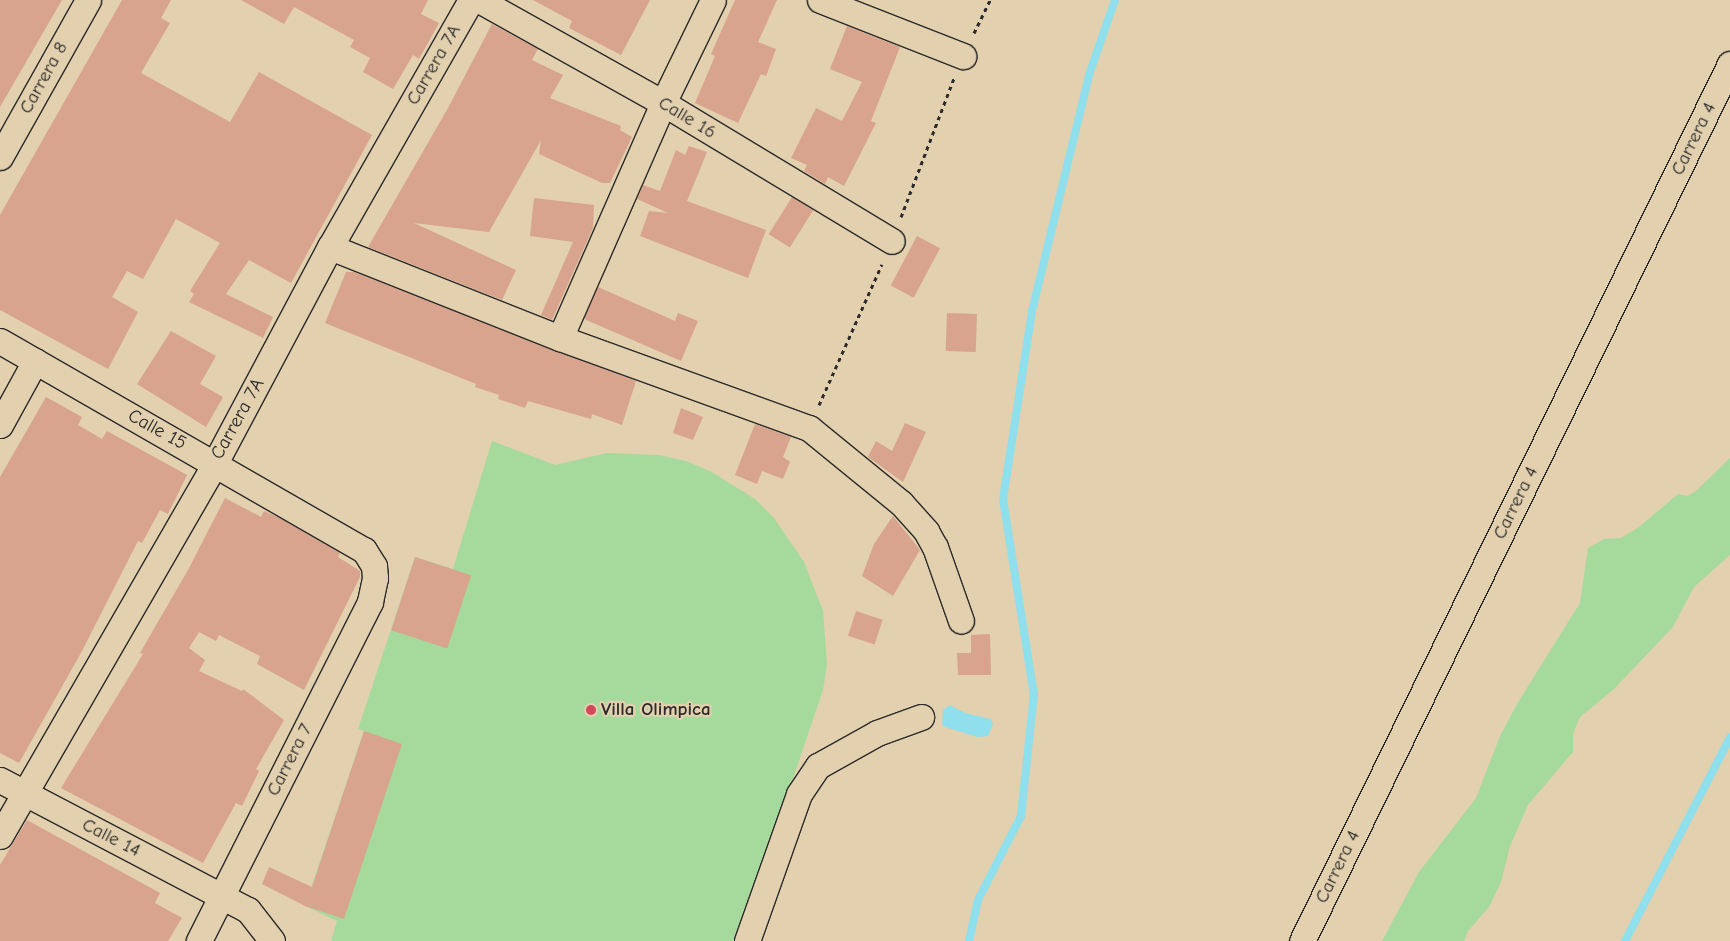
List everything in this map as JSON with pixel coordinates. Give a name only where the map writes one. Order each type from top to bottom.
[{"type":"street","name":"Carrera 8","points":[[0,157],[88,0]]},
{"type":"street","name":"Carrera 7A","points":[[0,836],[215,463],[330,247],[471,0]]},
{"type":"street","name":"Calle 16","points":[[479,0],[663,103],[892,241]]},
{"type":"street","points":[[560,338],[663,103],[713,0]]},
{"type":"street","points":[[820,0],[963,56]]},
{"type":"street","name":"Carrera 4","points":[[1302,941],[1730,64]]},
{"type":"street","points":[[330,247],[560,338],[809,428],[901,503],[926,531],[935,547],[961,621]]},
{"type":"street","name":"Calle 15","points":[[0,341],[364,550],[374,566],[375,578]]},
{"type":"street","points":[[0,424],[35,361]]},
{"type":"street","name":"Carrera 7","points":[[199,941],[370,602],[375,578]]},
{"type":"street","points":[[747,941],[799,794],[818,766],[877,733],[921,716]]},
{"type":"street","name":"Calle 14","points":[[0,780],[248,910],[272,941]]},
{"type":"green space","name":"Villa Olimpica","points":[[492,441],[555,465],[607,453],[659,455],[686,461],[710,471],[755,499],[774,518],[804,562],[823,611],[827,664],[823,690],[738,941],[331,941],[337,921],[305,906],[364,731],[358,729],[415,557],[453,569]]},
{"type":"green space","points":[[1730,458],[1730,555],[1694,587],[1673,627],[1613,690],[1580,717],[1573,734],[1573,752],[1528,805],[1510,846],[1501,882],[1489,907],[1468,931],[1464,941],[1382,941],[1419,872],[1476,798],[1500,736],[1517,704],[1580,603],[1588,548],[1604,539],[1621,538],[1639,527],[1678,494],[1688,496],[1697,490]]},
{"type":"water","points":[[950,705],[965,713],[991,719],[993,724],[988,736],[978,737],[942,725],[943,710]]},
{"type":"building","points":[[0,0],[62,0],[0,107]]},
{"type":"building","points":[[122,0],[171,0],[161,18],[170,23],[141,73],[230,122],[259,72],[372,135],[291,283],[249,260],[226,294],[273,317],[263,338],[189,302],[194,294],[190,291],[220,243],[176,219],[143,279],[127,271],[112,297],[138,312],[108,369],[0,310],[0,215]]},
{"type":"building","points":[[241,0],[428,0],[421,14],[439,23],[419,59],[413,55],[393,89],[363,72],[370,58],[350,47],[354,40],[294,7],[284,24]]},
{"type":"building","points":[[533,0],[650,0],[621,55],[569,28],[572,21]]},
{"type":"building","points":[[735,0],[777,0],[758,42],[776,49],[766,76],[761,74],[738,123],[695,103],[715,56],[711,54]]},
{"type":"building","points":[[492,24],[538,49],[532,60],[563,75],[550,98],[621,126],[620,130],[632,137],[610,183],[602,183],[539,154],[541,140],[489,232],[414,223],[516,270],[502,300],[368,247],[448,108]]},
{"type":"building","points":[[847,26],[900,47],[871,121],[876,123],[844,186],[828,177],[825,184],[804,171],[807,165],[791,158],[816,108],[842,121],[862,82],[830,69]]},
{"type":"building","points":[[689,146],[707,152],[687,201],[766,230],[748,278],[640,236],[649,211],[668,213],[637,199],[643,185],[660,191],[676,150],[685,155]]},
{"type":"building","points":[[792,197],[813,210],[790,248],[769,234]]},
{"type":"building","points":[[534,198],[594,205],[593,228],[552,320],[541,315],[573,242],[530,236]]},
{"type":"building","points":[[917,236],[940,248],[914,298],[891,285]]},
{"type":"building","points":[[346,272],[354,272],[636,381],[622,425],[592,414],[591,419],[528,401],[525,408],[498,399],[499,395],[475,387],[476,384],[325,323]]},
{"type":"building","points":[[598,287],[675,321],[678,313],[698,321],[681,361],[584,319]]},
{"type":"building","points":[[947,313],[977,314],[976,352],[946,351]]},
{"type":"building","points":[[171,331],[216,356],[200,384],[223,397],[206,427],[137,384]]},
{"type":"building","points":[[46,397],[82,417],[78,425],[102,439],[107,431],[187,475],[168,514],[160,510],[142,543],[138,541],[82,651],[19,763],[0,753],[0,477]]},
{"type":"building","points":[[681,408],[703,417],[693,440],[673,433]]},
{"type":"building","points":[[905,423],[926,432],[903,482],[868,457],[876,441],[892,451]]},
{"type":"building","points":[[755,424],[791,437],[783,457],[790,462],[783,479],[762,471],[757,484],[735,475]]},
{"type":"building","points":[[225,498],[261,517],[264,511],[280,518],[330,547],[340,553],[338,557],[360,571],[360,577],[304,690],[257,664],[260,656],[219,635],[216,641],[199,632],[189,648],[205,660],[199,671],[242,691],[243,689],[284,720],[256,769],[259,771],[242,806],[236,803],[203,863],[61,788],[143,654],[140,653],[188,570]]},
{"type":"building","points":[[893,516],[920,550],[893,596],[862,576],[874,544]]},
{"type":"building","points":[[415,557],[471,575],[447,648],[391,630]]},
{"type":"building","points":[[856,611],[883,620],[875,644],[848,636]]},
{"type":"building","points":[[990,634],[991,675],[958,675],[957,653],[971,653],[971,635]]},
{"type":"building","points":[[364,731],[402,744],[344,919],[305,906],[262,884],[269,867],[312,887]]},
{"type":"building","points":[[27,820],[160,893],[155,903],[182,918],[168,941],[0,941],[0,865]]},
{"type":"waterway","points":[[969,941],[978,900],[1021,816],[1034,695],[1003,499],[1032,311],[1090,72],[1115,0]]},
{"type":"waterway","points":[[1625,941],[1730,738]]},
{"type":"place","name":"Villa Olimpica","points":[[591,710]]}]
